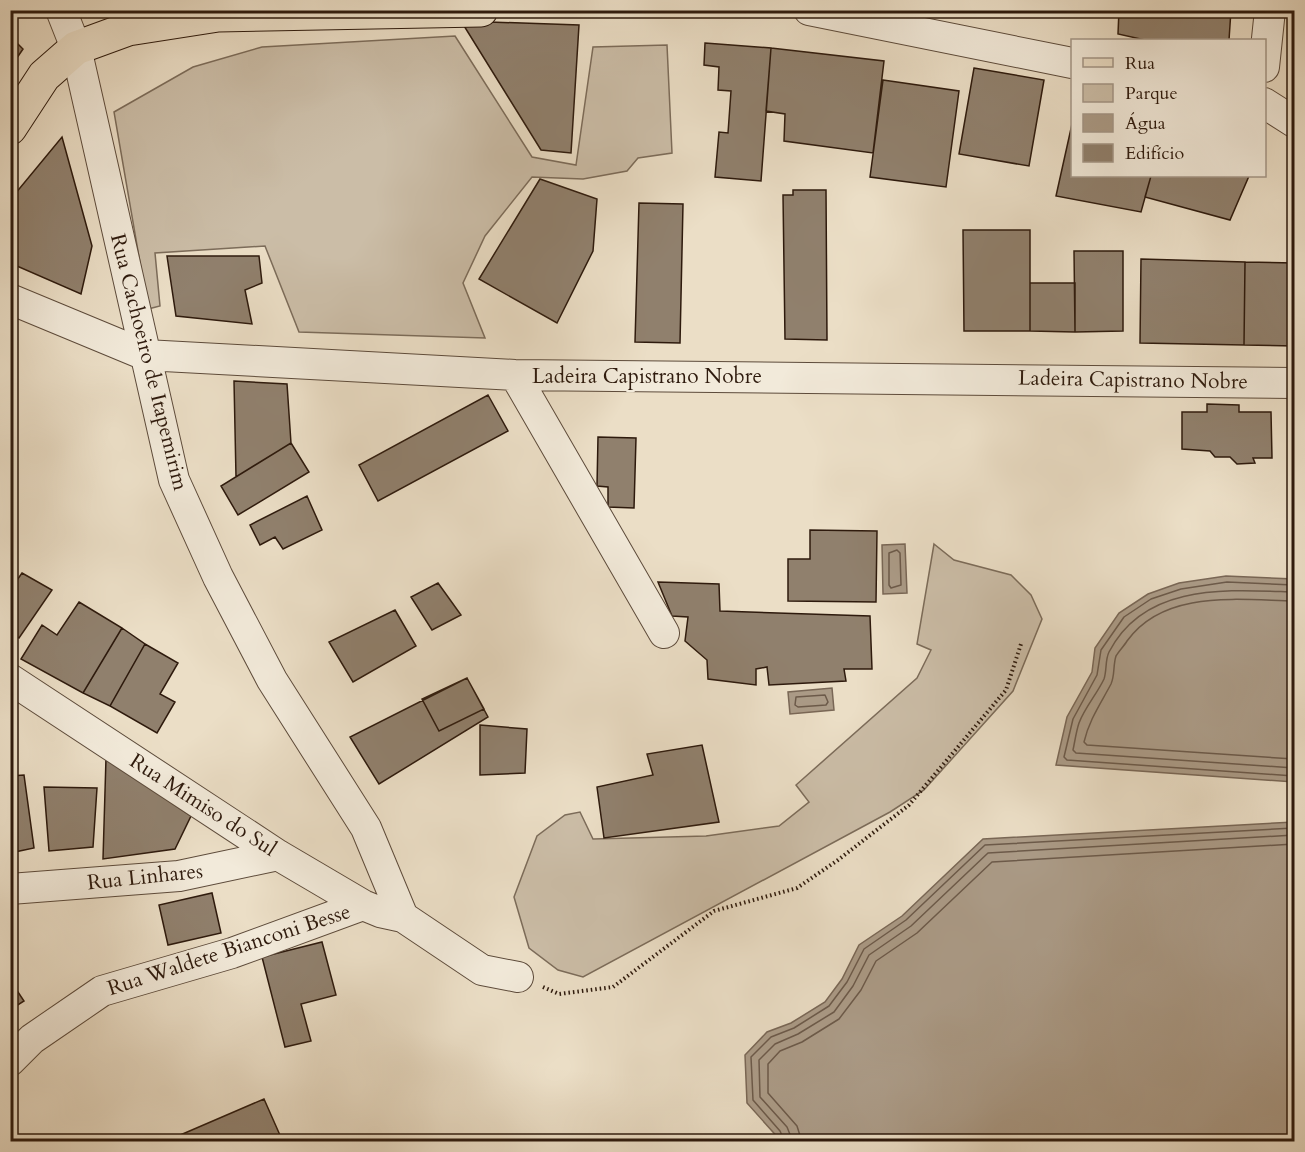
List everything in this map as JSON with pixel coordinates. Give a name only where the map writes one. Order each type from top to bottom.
[{"type":"main road","points":[[10,128],[44,76],[76,48],[128,29],[218,13],[481,10]]},
{"type":"street","name":"Rua Cachoeiro de Itapemirim","points":[[61,10],[76,48],[174,480],[218,577],[272,680],[366,828],[403,917]]},
{"type":"street","points":[[809,10],[1071,63]]},
{"type":"street","points":[[1266,48],[1270,10]]},
{"type":"street","points":[[1266,104],[1294,122]]},
{"type":"street","name":"Ladeira Capistrano Nobre","points":[[10,299],[145,355],[515,375],[1294,383]]},
{"type":"street","points":[[515,375],[664,633]]},
{"type":"street","name":"Rua Mimiso do Sul","points":[[10,679],[278,855],[363,905],[380,912],[403,917]]},
{"type":"street","name":"Rua Linhares","points":[[10,889],[179,876],[278,855]]},
{"type":"street","name":"Rua Waldete Bianconi Besse","points":[[10,1061],[32,1039],[102,991],[232,953],[363,905]]},
{"type":"street","points":[[403,917],[482,970],[518,977]]},
{"type":"path","points":[[518,977],[559,994],[613,987],[714,911],[797,888],[909,805],[1006,690],[1021,644]]},
{"type":"green space","points":[[455,36],[532,157],[576,165],[593,47],[667,45],[672,153],[638,158],[627,171],[583,179],[532,177],[485,236],[463,283],[485,338],[299,332],[265,246],[155,253],[160,306],[148,309],[114,112],[193,67],[262,47]]},
{"type":"green space","points":[[934,544],[954,560],[1011,575],[1031,595],[1042,619],[1013,691],[924,790],[890,812],[583,977],[558,970],[529,948],[514,897],[537,836],[565,815],[580,812],[593,839],[706,836],[779,826],[809,802],[796,785],[917,678],[931,650],[917,644]]},
{"type":"water","points":[[905,544],[907,593],[883,594],[882,545]]},
{"type":"water","points":[[1226,576],[1294,579],[1294,782],[1056,765],[1067,717],[1092,672],[1095,648],[1119,613],[1148,594],[1179,583]]},
{"type":"water","points":[[832,688],[834,710],[790,714],[788,692]]},
{"type":"water","points":[[1294,822],[1294,1141],[781,1141],[747,1103],[745,1055],[767,1032],[791,1023],[825,1002],[842,979],[859,945],[902,916],[983,839]]},
{"type":"building","points":[[1119,10],[1231,10],[1229,39],[1140,39],[1118,34]]},
{"type":"building","points":[[461,21],[579,25],[571,153],[541,150]]},
{"type":"building","points":[[10,36],[23,49],[10,68]]},
{"type":"building","points":[[705,43],[771,48],[761,181],[715,177],[719,132],[728,133],[731,91],[718,90],[719,67],[704,65]]},
{"type":"building","points":[[771,48],[884,61],[873,153],[784,141],[785,114],[766,111]]},
{"type":"building","points":[[974,68],[1044,80],[1029,166],[959,154]]},
{"type":"building","points":[[883,80],[959,91],[946,187],[870,177]]},
{"type":"building","points":[[1071,128],[1071,177],[1151,177],[1141,212],[1056,196]]},
{"type":"building","points":[[62,137],[92,246],[81,294],[10,263],[10,200]]},
{"type":"building","points":[[1151,177],[1249,177],[1230,220],[1145,197]]},
{"type":"building","points":[[540,179],[597,199],[593,251],[557,323],[479,279]]},
{"type":"building","points":[[793,190],[826,190],[827,340],[785,339],[783,195],[793,195]]},
{"type":"building","points":[[639,203],[683,204],[680,343],[635,342]]},
{"type":"building","points":[[963,230],[1030,230],[1030,331],[964,331]]},
{"type":"building","points":[[1074,251],[1123,251],[1123,331],[1075,332]]},
{"type":"building","points":[[167,256],[259,256],[262,283],[245,290],[252,324],[176,316]]},
{"type":"building","points":[[1141,259],[1245,262],[1244,345],[1140,343]]},
{"type":"building","points":[[1245,262],[1294,263],[1294,346],[1244,345]]},
{"type":"building","points":[[1030,283],[1075,283],[1075,332],[1030,331]]},
{"type":"building","points":[[234,381],[287,384],[291,443],[236,477]]},
{"type":"building","points":[[488,395],[508,431],[378,501],[359,465]]},
{"type":"building","points":[[1207,404],[1239,405],[1239,412],[1271,412],[1272,458],[1253,458],[1255,463],[1237,464],[1230,457],[1215,457],[1210,451],[1182,449],[1182,412],[1207,412]]},
{"type":"building","points":[[598,437],[636,438],[634,508],[608,507],[608,487],[597,486]]},
{"type":"building","points":[[291,443],[309,472],[238,515],[221,486]]},
{"type":"building","points":[[307,496],[322,530],[283,549],[275,537],[260,545],[250,525]]},
{"type":"building","points":[[810,530],[877,531],[876,602],[788,601],[788,559],[810,559]]},
{"type":"building","points":[[22,573],[52,590],[19,638],[10,633],[10,590]]},
{"type":"building","points":[[658,582],[719,584],[720,611],[870,616],[872,669],[844,669],[846,681],[769,685],[767,667],[756,669],[756,685],[708,679],[707,660],[685,641],[688,617],[672,616]]},
{"type":"building","points":[[438,583],[461,615],[432,630],[411,597]]},
{"type":"building","points":[[79,602],[122,628],[83,693],[21,659],[42,625],[57,635]]},
{"type":"building","points":[[395,610],[416,646],[353,682],[329,642]]},
{"type":"building","points":[[122,628],[145,644],[110,706],[83,693]]},
{"type":"building","points":[[145,644],[178,663],[160,694],[175,702],[157,733],[110,706]]},
{"type":"building","points":[[467,678],[488,717],[379,784],[350,737]]},
{"type":"building","points":[[467,678],[484,709],[439,731],[422,699]]},
{"type":"building","points":[[480,725],[527,729],[525,773],[480,775]]},
{"type":"building","points":[[702,745],[719,822],[604,838],[597,787],[653,775],[647,754]]},
{"type":"building","points":[[106,758],[191,816],[175,849],[103,859]]},
{"type":"building","points":[[24,775],[34,848],[10,853],[10,776]]},
{"type":"building","points":[[44,787],[97,788],[93,847],[49,851]]},
{"type":"building","points":[[212,893],[221,933],[168,945],[159,905]]},
{"type":"building","points":[[322,942],[336,995],[301,1004],[311,1041],[285,1047],[262,957]]},
{"type":"building","points":[[10,980],[24,1001],[10,1010]]},
{"type":"building","points":[[264,1099],[283,1142],[164,1142]]}]
